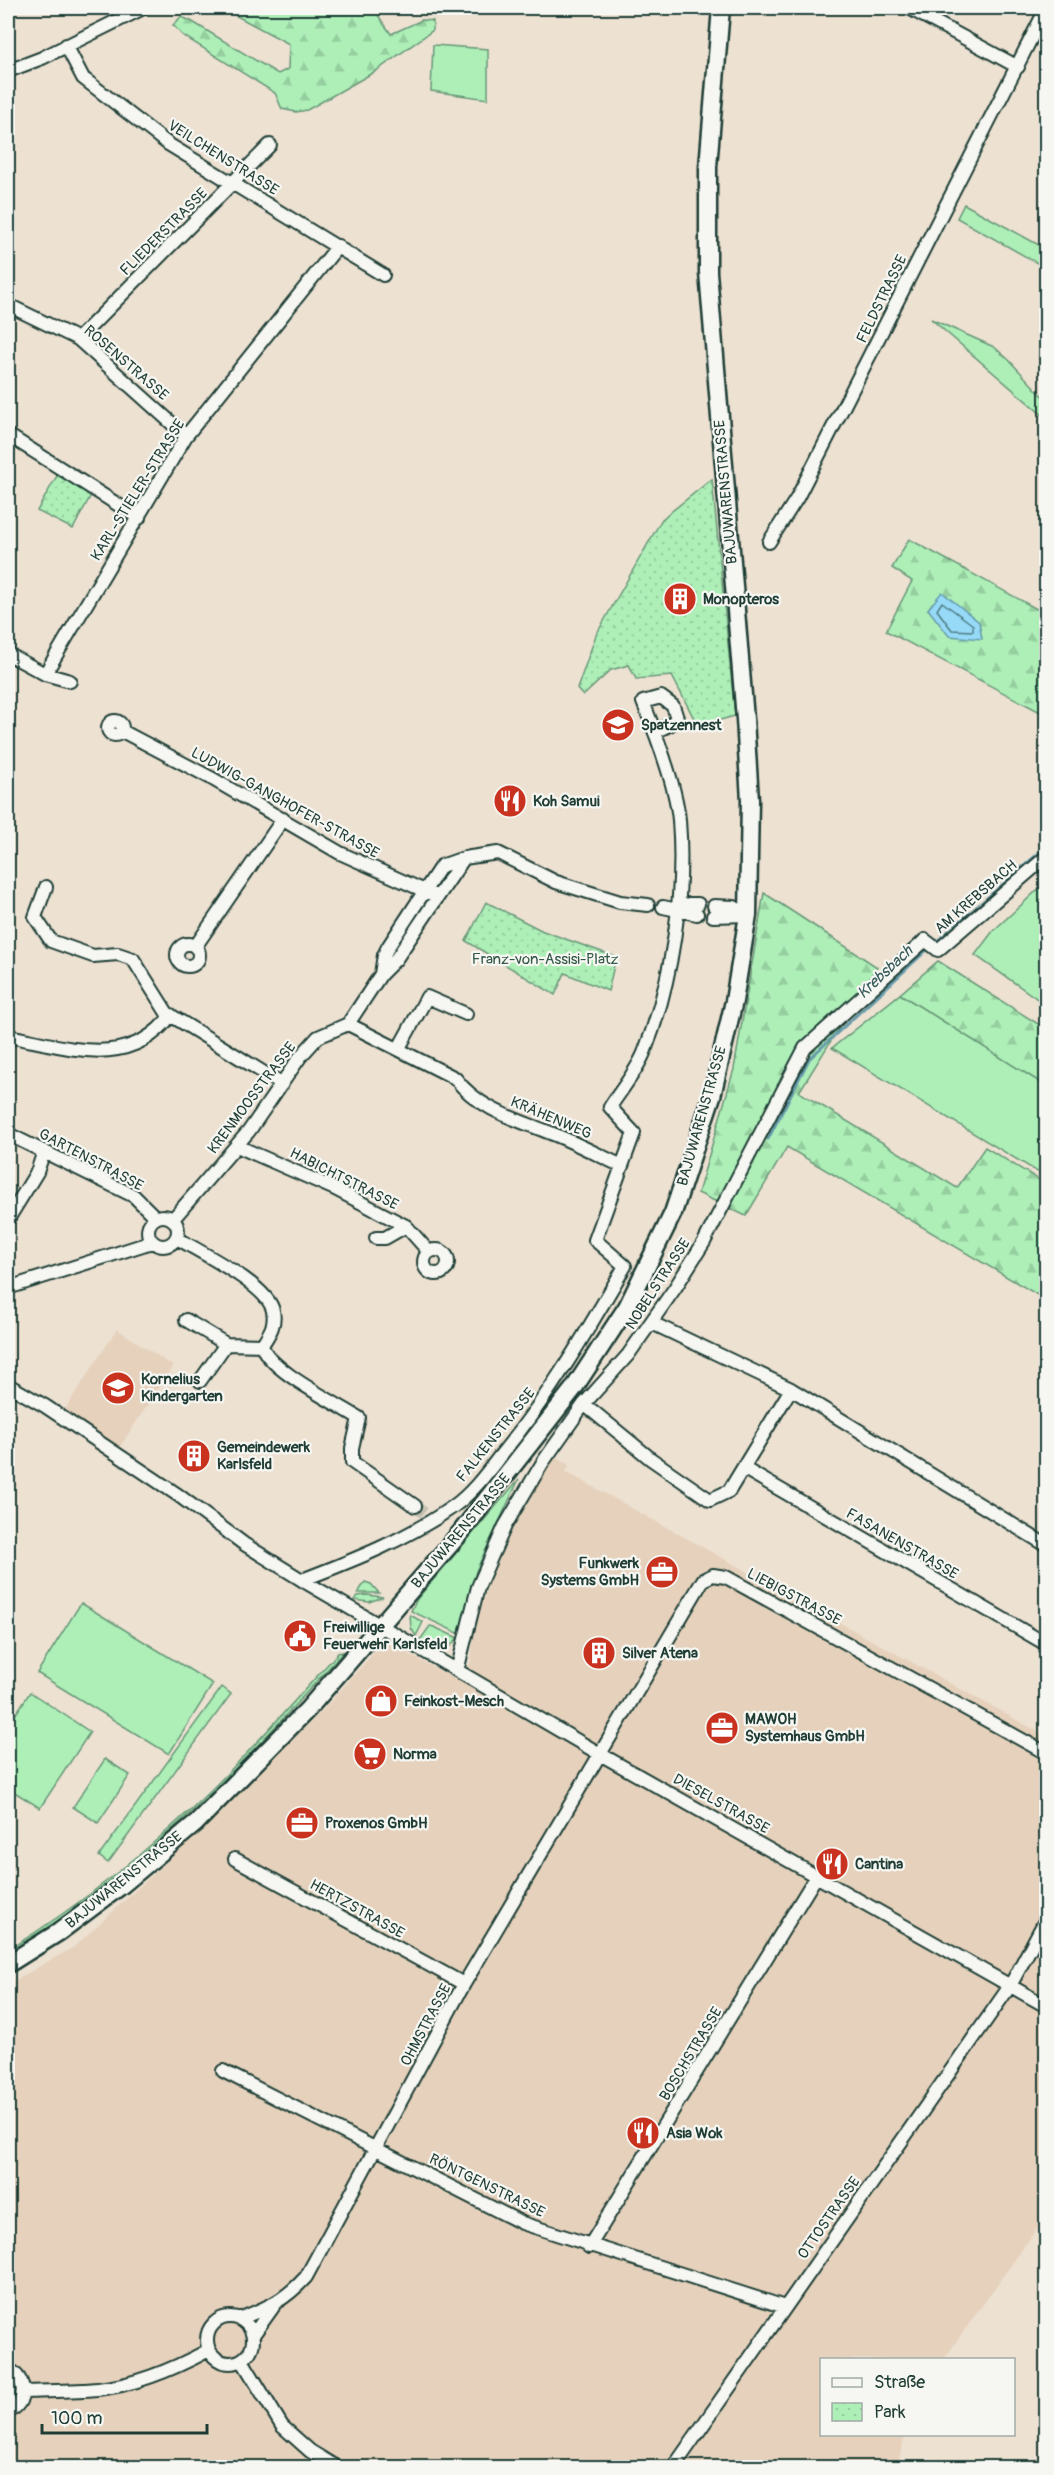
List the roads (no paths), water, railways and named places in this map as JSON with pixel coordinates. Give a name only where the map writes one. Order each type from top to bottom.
[{"type":"main road","name":"BAJUWARENSTRASSE","points":[[8,1964],[69,1925],[123,1884],[196,1823],[308,1709],[519,1462],[574,1388],[627,1307],[673,1213],[712,1096],[734,1001],[748,915],[750,800],[746,731],[708,272],[708,167],[721,8]]},
{"type":"street","points":[[8,71],[143,8]]},
{"type":"street","points":[[909,8],[1018,67]]},
{"type":"street","name":"FELDSTRASSE","points":[[768,542],[798,498],[1047,9]]},
{"type":"street","name":"VEILCHENSTRASSE","points":[[66,45],[83,78],[168,144],[234,182],[383,275]]},
{"type":"street","name":"FLIEDERSTRASSE","points":[[78,339],[270,145]]},
{"type":"street","name":"KARL-STIELER-STRASSE","points":[[45,674],[77,616],[139,518],[186,436],[338,246]]},
{"type":"street","name":"ROSENSTRASSE","points":[[8,305],[78,339],[186,436]]},
{"type":"street","points":[[8,435],[139,518]]},
{"type":"street","points":[[8,654],[45,674],[70,681]]},
{"type":"street","name":"LUDWIG-GANGHOFER-STRASSE","points":[[122,731],[283,819],[340,854],[436,896]]},
{"type":"street","points":[[620,1165],[634,1133],[610,1107],[643,1055],[663,993],[677,908],[679,818],[655,732]]},
{"type":"street","points":[[195,947],[283,819]]},
{"type":"street","points":[[381,974],[384,955],[441,866],[464,858],[498,853],[556,882],[620,902],[648,905]]},
{"type":"street","name":"AM KREBSBACH","points":[[926,940],[938,950],[1047,857]]},
{"type":"street","points":[[348,1024],[381,974],[396,959],[436,896],[464,858]]},
{"type":"street","points":[[46,887],[35,917],[51,941],[93,956],[118,954],[133,959],[171,1015],[282,1084]]},
{"type":"street","points":[[663,907],[677,908],[689,904],[698,909]]},
{"type":"street","points":[[714,911],[734,908],[748,915]]},
{"type":"street","name":"NOBELSTRASSE","points":[[457,1671],[478,1587],[490,1555],[522,1496],[584,1404],[628,1355],[652,1323],[704,1242],[805,1048],[862,998],[876,982],[926,940]]},
{"type":"street","points":[[399,1048],[428,997],[466,1014]]},
{"type":"street","points":[[8,1036],[75,1051],[124,1049],[158,1033],[171,1015]]},
{"type":"street","name":"KRÄHENWEG","points":[[348,1024],[455,1078],[466,1092],[509,1119],[555,1135],[620,1165]]},
{"type":"street","name":"KRENMOOSSTRASSE","points":[[173,1220],[237,1146],[300,1057],[318,1037],[348,1024]]},
{"type":"street","name":"GARTENSTRASSE","points":[[8,1134],[134,1196],[156,1218]]},
{"type":"street","name":"HABICHTSTRASSE","points":[[237,1146],[335,1189],[405,1226],[429,1252]]},
{"type":"street","points":[[8,1219],[37,1172],[44,1151]]},
{"type":"street","name":"FALKENSTRASSE","points":[[302,1580],[359,1558],[423,1513],[456,1505],[475,1487],[517,1435],[567,1366],[625,1266],[595,1240],[620,1165]]},
{"type":"street","points":[[8,1288],[152,1242],[166,1247],[177,1238],[178,1228],[173,1220],[165,1216],[156,1218],[148,1229],[152,1242]]},
{"type":"street","points":[[376,1238],[385,1238],[405,1226]]},
{"type":"street","points":[[177,1238],[263,1293],[273,1311],[273,1328],[262,1345]]},
{"type":"street","points":[[186,1320],[226,1344],[262,1345]]},
{"type":"street","points":[[652,1323],[791,1389],[1047,1545]]},
{"type":"street","points":[[200,1381],[226,1344]]},
{"type":"street","points":[[262,1345],[266,1357],[281,1370],[359,1418],[352,1448],[352,1462],[423,1513]]},
{"type":"street","points":[[8,1385],[45,1406],[178,1495],[244,1544],[381,1626]]},
{"type":"street","points":[[584,1404],[651,1459],[710,1500],[729,1491],[791,1389]]},
{"type":"street","name":"FASANENSTRASSE","points":[[743,1468],[1047,1644]]},
{"type":"street","name":"LIEBIGSTRASSE","points":[[600,1754],[703,1580],[713,1575],[726,1577],[776,1603],[1047,1753]]},
{"type":"street","name":"DIESELSTRASSE","points":[[381,1626],[600,1754],[1047,2006]]},
{"type":"street","name":"OHMSTRASSE","points":[[274,2306],[288,2296],[306,2277],[464,1984],[600,1754]]},
{"type":"street","name":"HERTZSTRASSE","points":[[236,1859],[464,1984]]},
{"type":"street","name":"BOSCHSTRASSE","points":[[589,2247],[817,1875]]},
{"type":"street","points":[[1010,1986],[1047,1919]]},
{"type":"street","name":"OTTOSTRASSE","points":[[673,2468],[1010,1986]]},
{"type":"street","name":"RÖNTGENSTRASSE","points":[[223,2071],[522,2223],[589,2247],[785,2307]]},
{"type":"street","points":[[239,2319],[250,2328],[253,2345],[242,2360],[233,2364],[224,2363],[214,2358],[209,2350],[207,2340],[212,2326],[226,2318],[239,2319],[274,2306]]},
{"type":"street","points":[[253,2335],[274,2306]]},
{"type":"street","points":[[23,2392],[99,2389],[183,2364],[209,2350]]},
{"type":"street","points":[[242,2360],[282,2426],[310,2451],[338,2468]]},
{"type":"street","points":[[8,2369],[20,2379],[23,2392],[18,2405],[8,2412]]},
{"type":"water","points":[[942,592],[979,622],[982,639],[949,636],[928,609]]},
{"type":"waterway","name":"Krebsbach","points":[[934,944],[1046,847]]},
{"type":"waterway","name":"Krebsbach","points":[[768,1139],[809,1059],[929,948]]},
{"type":"tunnel","points":[[415,1506],[424,1513]]},
{"type":"place","name":"Monopteros","points":[[680,599]]},
{"type":"place","name":"Spatzennest","points":[[618,725]]},
{"type":"place","name":"Koh Samui","points":[[510,801]]},
{"type":"place","name":"Kornelius Kindergarten","points":[[118,1388]]},
{"type":"place","name":"Gemeindewerk Karlsfeld","points":[[194,1456]]},
{"type":"place","name":"Funkwerk Systems GmbH","points":[[662,1572]]},
{"type":"place","name":"Freiwillige Feuerwehr Karlsfeld","points":[[300,1636]]},
{"type":"place","name":"Silver Atena","points":[[599,1653]]},
{"type":"place","name":"Feinkost-Mesch","points":[[381,1701]]},
{"type":"place","name":"MAWOH Systemhaus GmbH","points":[[722,1728]]},
{"type":"place","name":"Norma","points":[[370,1754]]},
{"type":"place","name":"Proxenos GmbH","points":[[302,1823]]},
{"type":"place","name":"Cantina","points":[[832,1864]]},
{"type":"place","name":"Asia Wok","points":[[643,2133]]},
{"type":"park label","name":"Franz-von-Assisi-Platz","points":[[545,959]]}]
